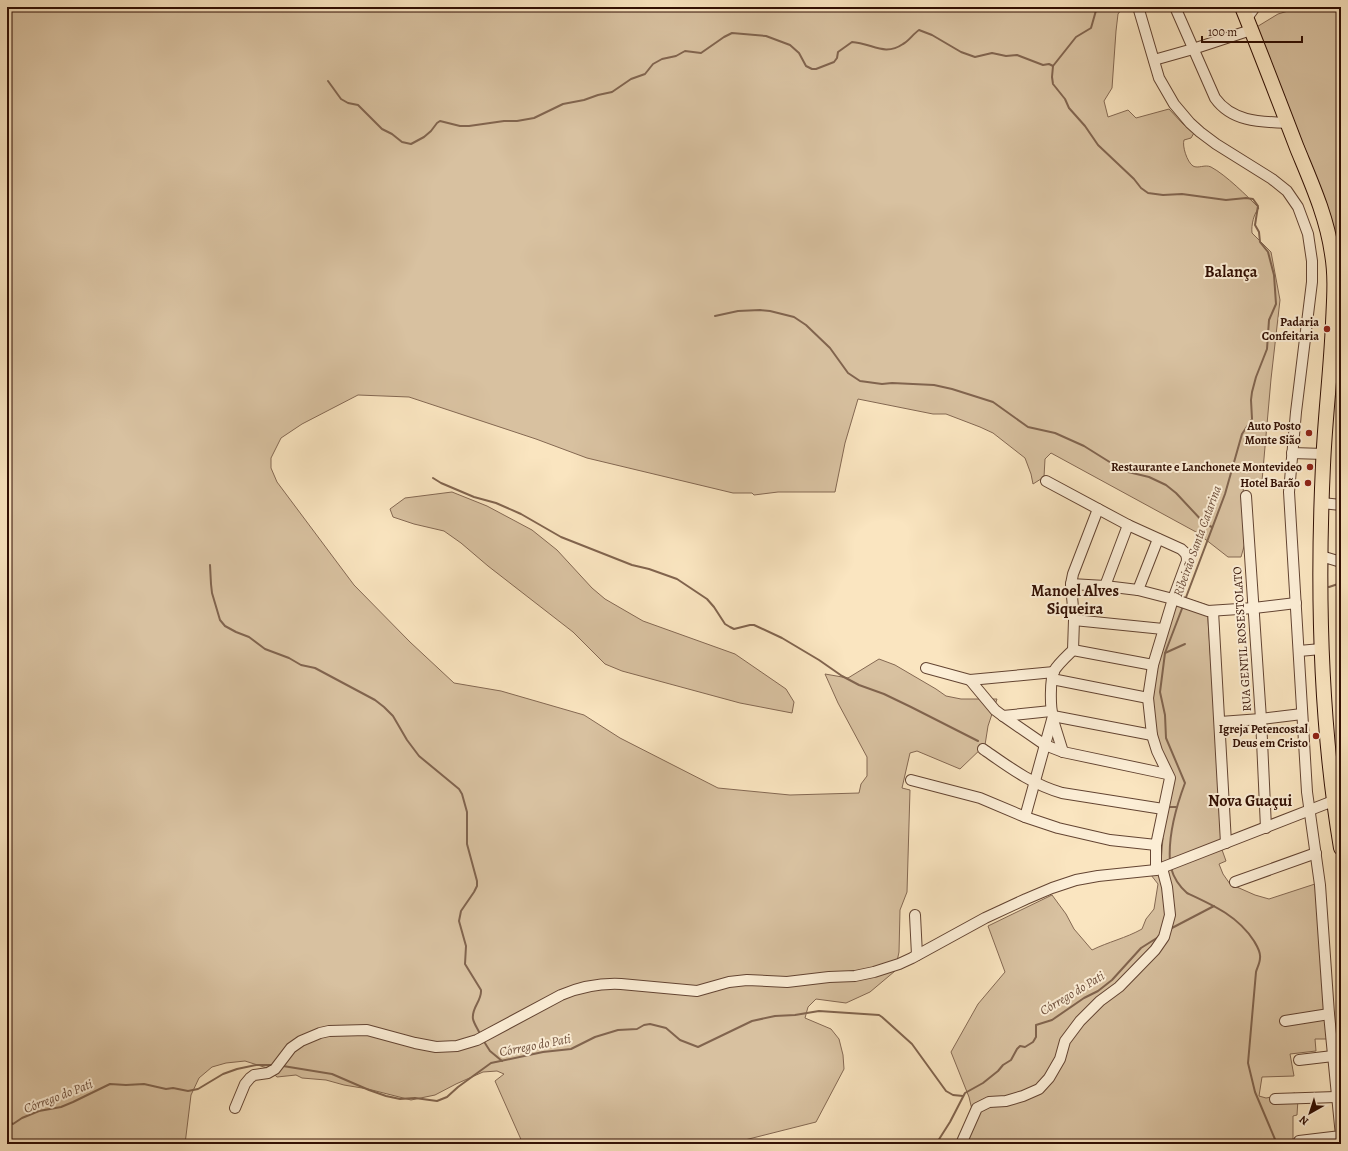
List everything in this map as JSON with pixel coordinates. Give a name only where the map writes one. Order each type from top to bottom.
[{"type":"highway","points":[[1249,15],[1327,227],[1333,256],[1333,325],[1322,503],[1322,649],[1323,695],[1333,801],[1341,848]]},
{"type":"street","points":[[1175,7],[1216,98],[1222,106],[1234,114],[1250,121],[1288,123]]},
{"type":"street","points":[[1140,10],[1159,78],[1181,114],[1195,128],[1216,144],[1278,183],[1293,199],[1305,222],[1311,248],[1312,282],[1296,412],[1289,492],[1307,792],[1320,885],[1329,1014],[1341,1136],[1298,1142]]},
{"type":"street","points":[[1154,60],[1193,49],[1249,15]]},
{"type":"street","points":[[1292,453],[1324,454]]},
{"type":"street","points":[[961,1144],[977,1108],[989,1102],[1006,1101],[1039,1089],[1049,1078],[1060,1059],[1066,1041],[1080,1020],[1100,1001],[1119,987],[1155,950],[1164,937],[1170,915],[1165,867],[1156,845],[1170,778],[1157,751],[1152,735],[1148,698],[1153,665],[1163,629],[1181,601],[1187,561],[1186,555],[1181,549],[1128,525],[1046,481]]},
{"type":"street","name":"RUA GENTIL ROSESTOLATO","points":[[1246,496],[1261,719],[1266,828]]},
{"type":"street","points":[[1322,503],[1341,505]]},
{"type":"street","points":[[1025,817],[1052,715],[1053,675],[1073,650],[1074,620],[1071,584],[1078,560],[1098,509]]},
{"type":"street","points":[[1105,586],[1128,525]]},
{"type":"street","points":[[1138,590],[1158,539]]},
{"type":"street","points":[[1321,556],[1341,562]]},
{"type":"street","points":[[1071,584],[1138,590],[1213,611],[1296,603]]},
{"type":"street","points":[[1213,611],[1226,843]]},
{"type":"street","points":[[1074,620],[1163,629]]},
{"type":"street","points":[[1299,651],[1322,649]]},
{"type":"street","points":[[1073,650],[1153,665]]},
{"type":"street","points":[[926,668],[970,680],[1053,675],[1148,698]]},
{"type":"street","points":[[970,680],[995,710],[1045,745],[1063,752],[1167,774]]},
{"type":"street","points":[[1220,722],[1302,714]]},
{"type":"street","points":[[1052,715],[1063,752]]},
{"type":"street","points":[[1003,716],[1052,715],[1152,735]]},
{"type":"street","points":[[982,749],[1034,783],[1062,793],[1163,809]]},
{"type":"street","points":[[911,780],[974,796],[1025,817],[1058,828],[1110,840],[1156,845]]},
{"type":"street","points":[[235,1108],[244,1084],[250,1078],[254,1075],[268,1073],[274,1069],[291,1048],[300,1041],[320,1033],[367,1030],[415,1043],[448,1048],[477,1040],[561,995],[593,985],[615,983],[697,991],[729,982],[747,980],[787,982],[829,977],[855,976],[899,964],[917,956],[985,918],[1052,888],[1076,880],[1165,867],[1333,801]]},
{"type":"street","points":[[1235,882],[1316,853]]},
{"type":"street","points":[[916,916],[917,956]]},
{"type":"street","points":[[1284,1021],[1329,1014]]},
{"type":"street","points":[[1299,1060],[1334,1056]]},
{"type":"street","points":[[1275,1099],[1336,1097]]},
{"type":"shaded area","points":[[7,7],[1123,7],[1118,14],[1112,88],[1104,101],[1108,117],[1128,110],[1136,118],[1169,109],[1194,133],[1191,138],[1184,140],[1186,154],[1191,164],[1195,167],[1211,167],[1236,186],[1259,208],[1253,219],[1252,233],[1271,252],[1280,300],[1262,481],[1243,487],[1247,536],[1241,557],[1228,557],[1196,532],[1051,453],[1045,459],[1044,477],[1033,484],[1025,458],[993,433],[946,414],[933,414],[858,399],[845,443],[835,492],[778,492],[754,495],[752,493],[733,493],[587,458],[536,439],[409,397],[358,395],[302,424],[281,438],[271,458],[271,468],[277,482],[354,585],[410,642],[454,683],[501,691],[584,715],[620,738],[718,788],[790,795],[859,793],[861,784],[867,776],[867,757],[838,703],[825,674],[848,678],[879,659],[895,665],[946,696],[961,699],[997,699],[988,726],[985,745],[960,769],[917,751],[910,753],[902,788],[910,790],[907,892],[900,910],[899,952],[895,971],[870,992],[846,1003],[816,999],[808,1007],[805,1018],[831,1029],[839,1039],[843,1055],[844,1069],[816,1122],[729,1144],[523,1144],[495,1081],[504,1074],[497,1071],[483,1072],[435,1095],[411,1100],[326,1080],[302,1078],[296,1075],[277,1077],[267,1068],[245,1061],[226,1063],[212,1067],[199,1078],[191,1095],[185,1144],[7,1144]]},
{"type":"shaded area","points":[[1341,7],[1341,396],[1334,397],[1338,254],[1255,28],[1278,14],[1288,11]]},
{"type":"shaded area","points":[[452,492],[487,506],[532,530],[557,550],[592,588],[605,599],[643,621],[735,654],[786,689],[794,702],[792,713],[740,703],[622,671],[605,664],[573,632],[488,566],[461,543],[444,531],[393,517],[390,509],[405,498]]},
{"type":"shaded area","points":[[1176,595],[1207,605],[1222,823],[1221,847],[1226,861],[1219,864],[1223,874],[1230,884],[1255,895],[1269,899],[1318,883],[1328,1039],[1315,1039],[1316,1051],[1290,1054],[1294,1076],[1262,1077],[1259,1096],[1266,1098],[1295,1093],[1298,1099],[1297,1115],[1293,1116],[1293,1144],[957,1144],[973,1114],[969,1097],[951,1052],[978,1004],[1005,972],[988,926],[1052,895],[1066,914],[1074,929],[1092,950],[1142,929],[1146,919],[1154,909],[1158,884],[1151,875],[1154,869],[1161,862],[1163,838],[1161,836],[1172,777],[1157,744],[1151,692],[1153,672]]},
{"type":"waterway","name":"Ribeirão Santa Catarina","points":[[1097,7],[1091,28],[1076,37],[1053,66],[1053,84],[1065,99],[1069,108],[1085,126],[1098,145],[1134,179],[1141,188],[1148,193],[1163,195],[1182,194],[1226,200],[1246,198],[1253,199],[1258,206],[1255,225],[1259,232],[1260,242],[1268,252],[1274,275],[1276,304],[1269,320],[1267,349],[1252,392],[1252,419],[1242,434],[1225,494],[1185,600]]},
{"type":"waterway","points":[[328,81],[341,99],[348,103],[358,105],[382,129],[392,134],[402,142],[411,144],[424,137],[440,121],[460,126],[517,121],[534,118],[563,104],[612,92],[631,79],[645,74],[653,64],[662,59],[676,56],[685,51],[701,53],[732,33],[766,36],[790,45],[799,53],[806,66],[812,69],[816,69],[834,62],[837,58],[838,52],[852,42],[884,49],[896,48],[905,43],[919,30],[932,35],[961,52],[975,57],[992,53],[1006,56],[1017,55],[1043,65],[1049,64],[1053,66]]},
{"type":"waterway","points":[[715,316],[738,311],[760,310],[794,317],[806,325],[830,348],[848,373],[860,381],[882,384],[934,385],[993,402],[1028,427],[1055,433],[1084,446],[1124,471],[1149,477],[1166,485],[1176,493],[1205,524],[1212,527]]},
{"type":"waterway","points":[[433,478],[474,497],[496,503],[521,514],[561,537],[632,565],[649,569],[677,579],[707,599],[725,624],[730,627],[734,629],[754,625],[782,638],[859,685],[884,694],[978,741]]},
{"type":"waterway","points":[[210,565],[212,593],[220,620],[225,626],[249,637],[265,649],[289,658],[301,665],[315,668],[375,700],[393,716],[407,740],[419,756],[459,789],[462,794],[467,812],[467,844],[477,886],[461,911],[459,921],[466,946],[465,964],[481,990],[480,998],[473,1015],[480,1034]]},
{"type":"waterway","points":[[1329,587],[1341,583]]},
{"type":"waterway","name":"Ribeirão Santa Catarina","points":[[1170,862],[1171,832],[1185,783],[1166,738],[1165,715],[1160,692],[1165,653],[1183,606]]},
{"type":"waterway","points":[[1165,653],[1185,644]]},
{"type":"waterway","name":"Ribeirão Santa Catarina","points":[[1170,807],[1176,807]]},
{"type":"waterway","name":"Ribeirão Santa Catarina","points":[[1171,868],[1175,879],[1187,893],[1224,912],[1248,932],[1260,954],[1260,960],[1256,972],[1248,1063],[1255,1092],[1277,1144]]},
{"type":"waterway","name":"Córrego do Pati","points":[[1170,929],[1214,906]]},
{"type":"waterway","name":"Córrego do Pati","points":[[936,1144],[950,1122],[965,1093],[983,1083],[1003,1065],[1011,1060],[1020,1046],[1025,1047],[1033,1042],[1036,1037],[1036,1025],[1052,1020],[1084,998],[1098,991],[1112,980],[1141,948],[1160,936]]},
{"type":"waterway","name":"Córrego do Pati","points":[[283,1066],[332,1074],[386,1096],[400,1099],[415,1098],[437,1101],[447,1097],[491,1063],[543,1052],[571,1049],[595,1037],[618,1030],[637,1029],[644,1025],[650,1024],[666,1028],[680,1040],[698,1047],[752,1021],[775,1016],[795,1015],[819,1011],[879,1015],[912,1044],[946,1091],[953,1095],[963,1096]]},
{"type":"waterway","points":[[483,1040],[490,1051],[502,1061]]},
{"type":"waterway","name":"Córrego do Pati","points":[[7,1120],[13,1124],[22,1118],[39,1111],[61,1107],[110,1084],[144,1084],[166,1089],[173,1088],[188,1091],[198,1089],[223,1074],[237,1069],[256,1065],[274,1065]]},
{"type":"waterway","name":"Ribeirão Santa Catarina","points":[[1276,1143],[1282,1140]]},
{"type":"place","name":"Padaria Confeitaria","points":[[1327,329]]},
{"type":"place","name":"Auto Posto Monte Sião","points":[[1309,433]]},
{"type":"place","name":"Restaurante e Lanchonete Montevideo","points":[[1310,467]]},
{"type":"place","name":"Hotel Barão","points":[[1308,483]]},
{"type":"place","name":"Igreja Petencostal Deus em Cristo","points":[[1316,736]]},
{"type":"district","name":"Balança","points":[[1231,272]]},
{"type":"district","name":"Manoel Alves Siqueira","points":[[1075,600]]},
{"type":"district","name":"Nova Guaçui","points":[[1250,801]]}]
